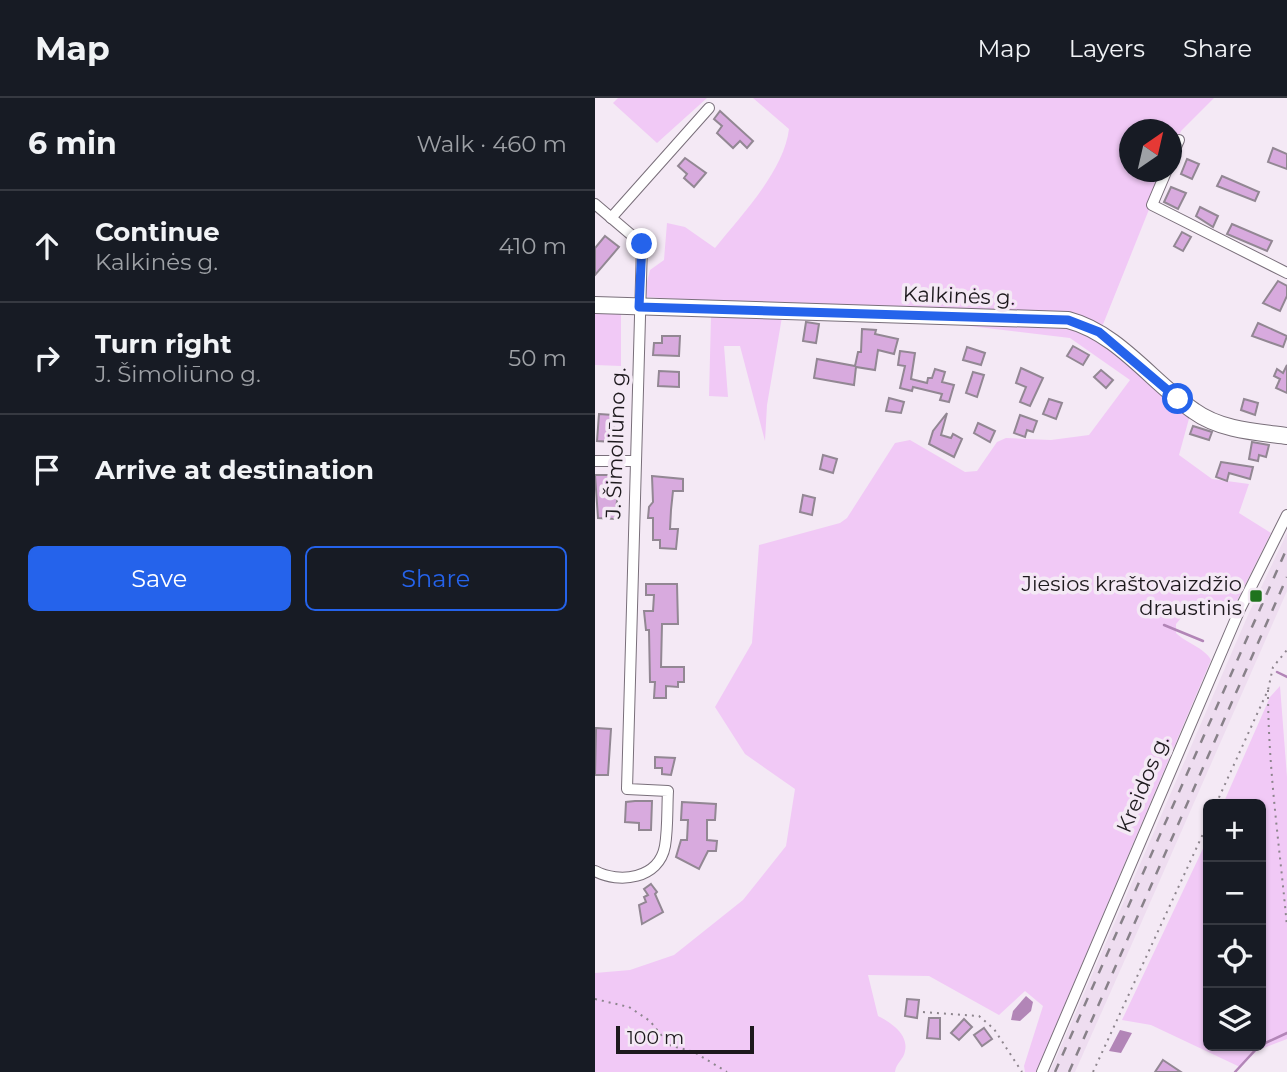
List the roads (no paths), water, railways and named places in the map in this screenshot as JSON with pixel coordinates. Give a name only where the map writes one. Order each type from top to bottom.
[{"type":"main road","name":"Kalkinės g.","points":[[595,305],[1068,320],[1099,332],[1195,413],[1220,424],[1287,436]]},
{"type":"street","points":[[611,218],[709,108]]},
{"type":"street","points":[[1162,182],[1152,205],[1287,273]]},
{"type":"street","name":"J. Šimoliūno g.","points":[[595,204],[642,244],[627,789],[668,791],[665,847],[660,860],[631,879],[609,879],[595,871]]},
{"type":"street","points":[[595,461],[634,461]]},
{"type":"street","name":"Kreidos g.","points":[[1042,1072],[1234,621],[1287,515]]},
{"type":"waterway","points":[[1164,625],[1203,641]]},
{"type":"waterway","points":[[1277,672],[1287,677]]},
{"type":"waterway","points":[[1266,1043],[1287,1033]]},
{"type":"waterway","points":[[1235,1072],[1254,1051]]},
{"type":"railway","points":[[1055,1072],[1287,548]]},
{"type":"railway","points":[[1069,1072],[1287,577]]},
{"type":"place","name":"Jiesios kraštovaizdžio draustinis","points":[[1256,596]]}]
